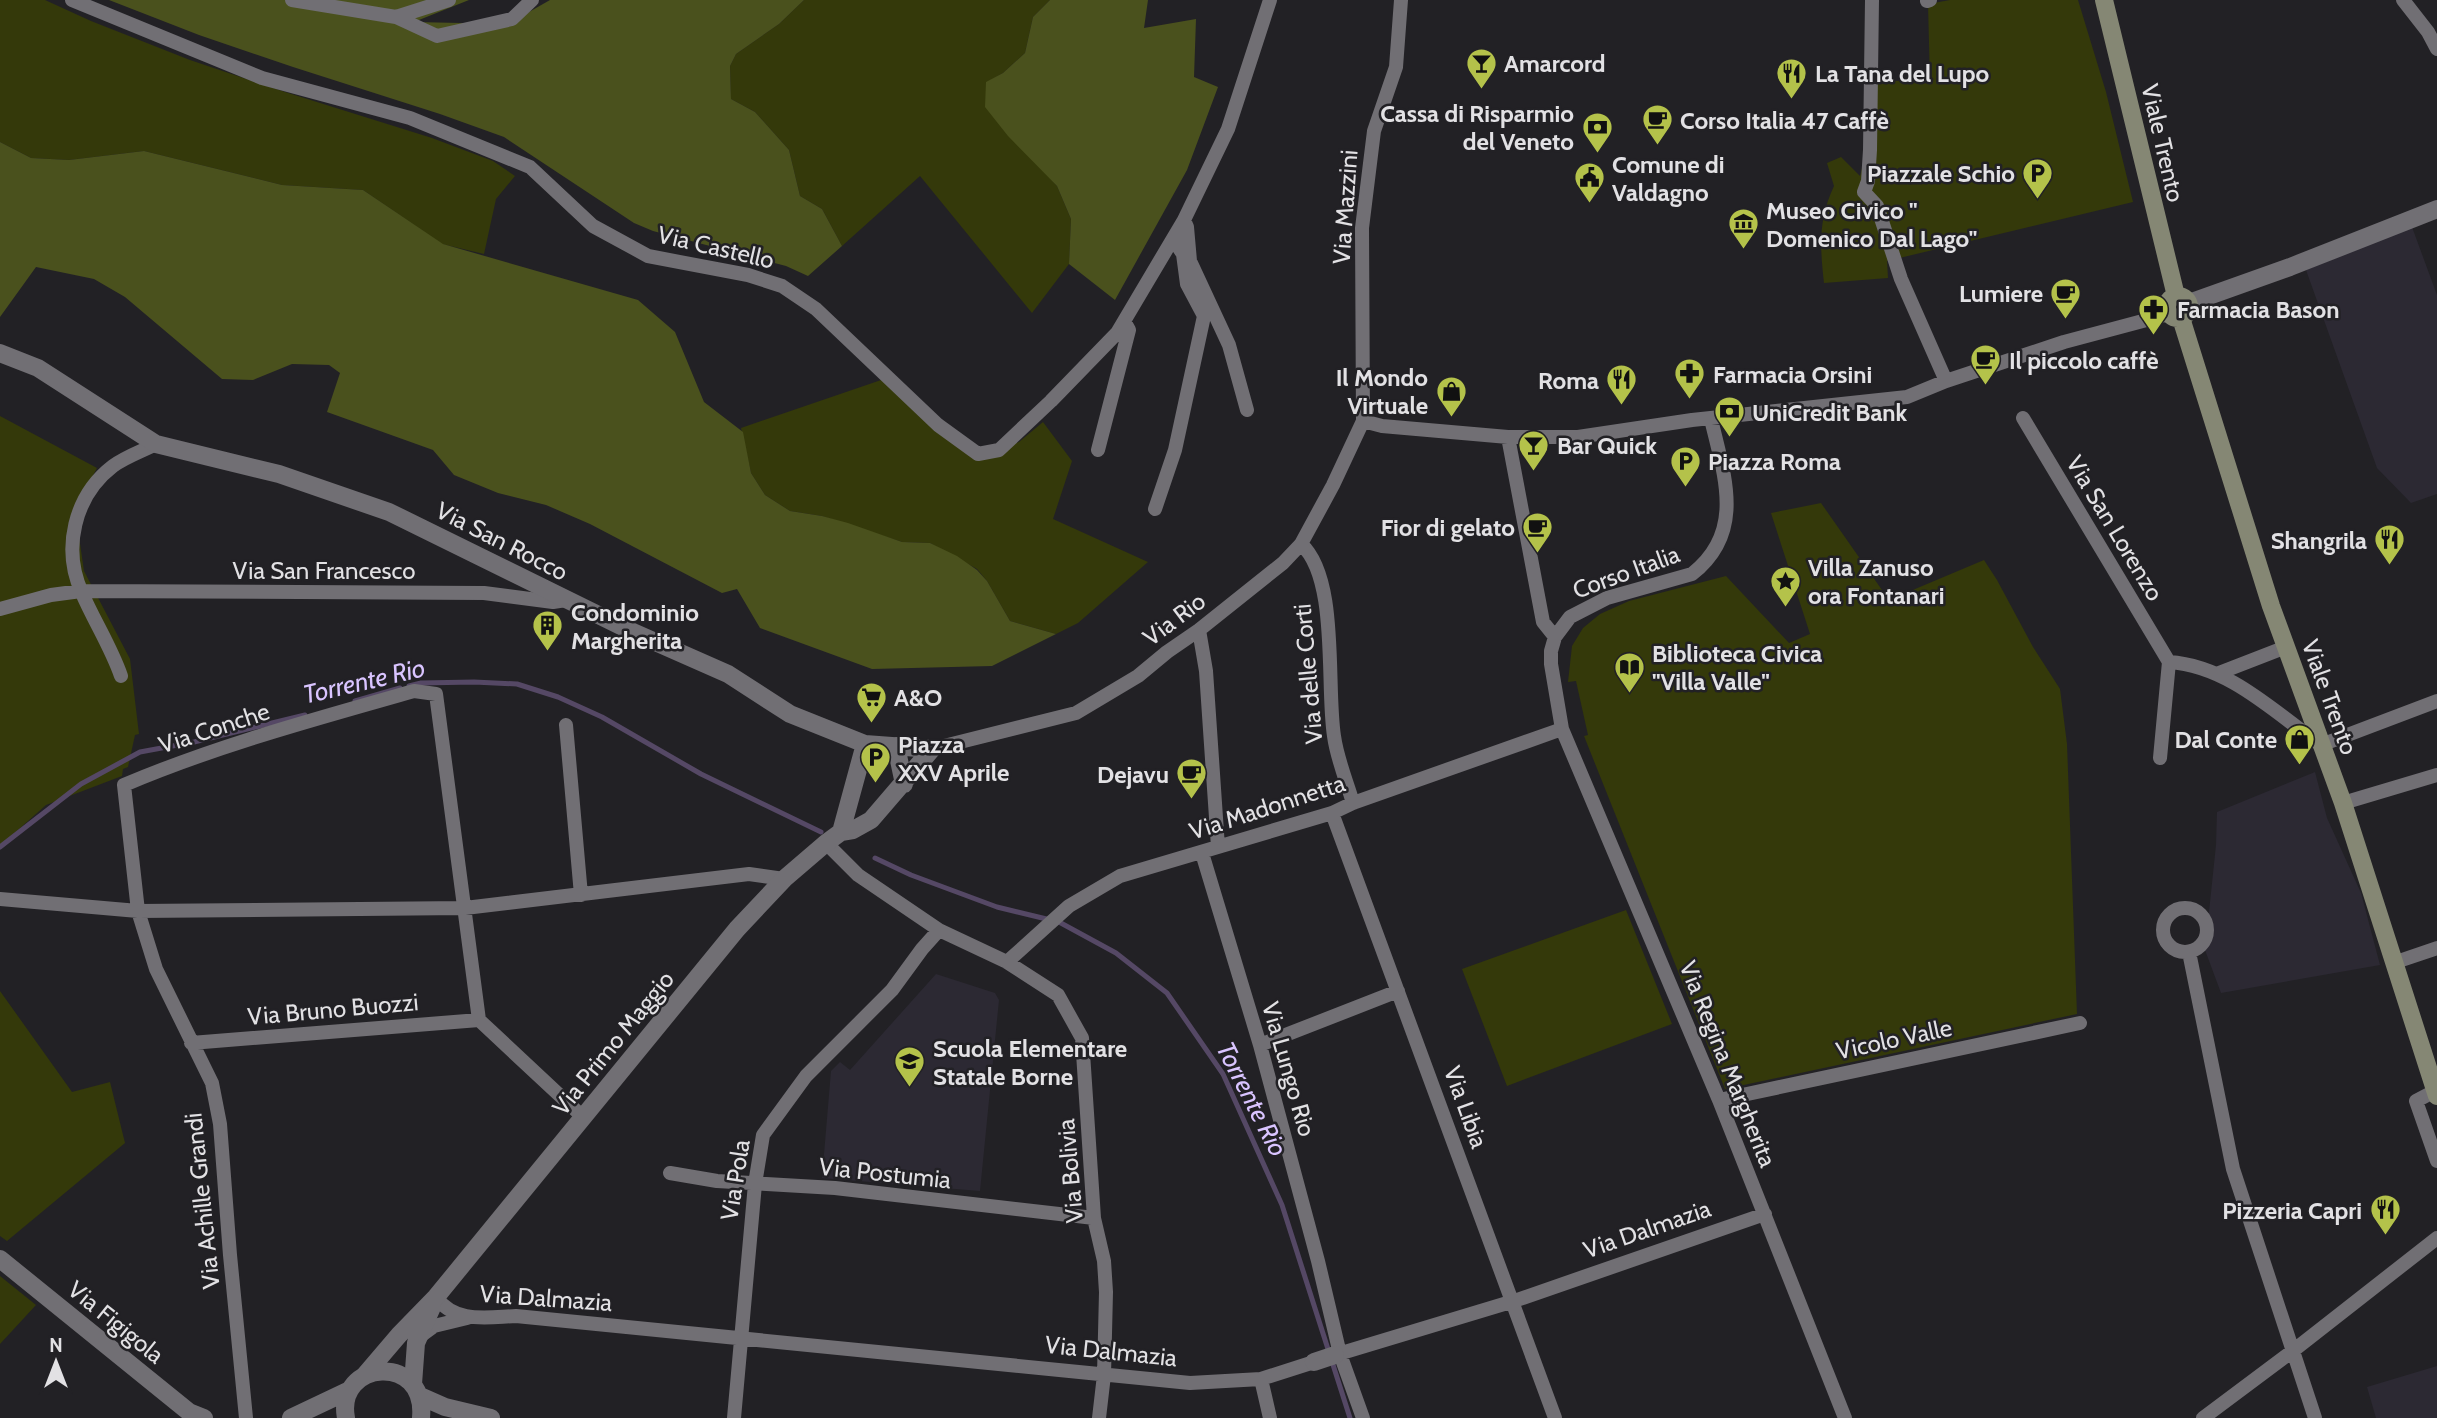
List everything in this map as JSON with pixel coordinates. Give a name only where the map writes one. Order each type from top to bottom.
[{"type":"main road","name":"Viale Trento","points":[[2104,0],[2179,308],[2286,647],[2343,803],[2436,1094]]},
{"type":"street","name":"Via Castello","points":[[72,0],[262,78],[410,118],[530,167],[593,226],[648,256],[748,275],[782,286],[816,309],[938,425],[978,454],[999,450],[1117,333],[1184,220],[1228,129],[1270,0]]},
{"type":"street","points":[[292,0],[396,18],[437,36],[512,19],[532,0]]},
{"type":"street","points":[[396,18],[449,0]]},
{"type":"street","name":"Via Mazzini","points":[[1363,421],[1362,229],[1374,131],[1396,67],[1401,0]]},
{"type":"street","points":[[1872,0],[1870,149],[1868,181],[1864,192],[1877,206],[1901,279],[1946,382]]},
{"type":"street","points":[[2403,0],[2428,32],[2437,49]]},
{"type":"street","points":[[1363,421],[1382,426],[1508,437],[1578,437],[1908,397],[2064,342],[2179,308],[2437,209]]},
{"type":"street","points":[[1184,220],[1190,261],[1229,345],[1247,410]]},
{"type":"street","points":[[1155,509],[1175,450],[1204,316],[1187,285],[1182,254],[1173,239]]},
{"type":"street","name":"Via Castello","points":[[1098,450],[1129,330],[1124,321]]},
{"type":"street","name":"Via San Rocco","points":[[0,353],[38,368],[156,444],[279,474],[388,512],[566,600],[728,674],[790,714],[865,744],[932,749]]},
{"type":"street","name":"Via San Lorenzo","points":[[2023,418],[2169,662]]},
{"type":"street","name":"Corso Italia","points":[[1555,637],[1570,617],[1607,598],[1692,574],[1702,566],[1719,543],[1727,519],[1727,493],[1711,419]]},
{"type":"street","name":"Via Rio","points":[[932,749],[1076,713],[1138,676],[1199,631],[1283,563],[1301,544],[1363,421]]},
{"type":"street","points":[[1508,437],[1543,622],[1555,637],[1551,664],[1562,729]]},
{"type":"street","points":[[121,676],[112,651],[81,591],[73,563],[72,532],[89,491],[113,467],[156,444]]},
{"type":"street","name":"Via delle Corti","points":[[1301,544],[1310,552],[1321,574],[1328,625],[1334,738],[1353,803]]},
{"type":"street","name":"Via San Francesco","points":[[0,609],[51,595],[81,591],[484,593],[553,602],[566,600]]},
{"type":"street","points":[[1199,631],[1206,671],[1218,847]]},
{"type":"street","points":[[2218,673],[2286,647]]},
{"type":"street","points":[[2160,758],[2169,662],[2197,665],[2218,673],[2321,745],[2437,702]]},
{"type":"street","name":"Via Conche","points":[[138,911],[124,785],[171,765],[256,737],[414,691],[436,694],[465,908]]},
{"type":"street","points":[[566,725],[581,895]]},
{"type":"street","name":"Via Madonnetta","points":[[1007,962],[1069,906],[1120,876],[1332,813],[1353,803],[1562,729]]},
{"type":"street","name":"Via Regina Margherita","points":[[1562,729],[1719,1100],[1845,1418]]},
{"type":"street","points":[[841,832],[865,744]]},
{"type":"street","points":[[896,746],[904,784]]},
{"type":"street","name":"Via Primo Maggio","points":[[291,1418],[350,1390],[364,1376],[436,1297],[737,929],[784,879],[826,844],[841,832],[852,830],[871,820],[932,749]]},
{"type":"street","points":[[2343,803],[2437,775]]},
{"type":"street","name":"Via Libia","points":[[1332,813],[1555,1418]]},
{"type":"street","name":"Via Bolivia","points":[[826,844],[858,875],[939,930],[1007,962],[1058,995],[1082,1038],[1094,1218],[1104,1261],[1106,1292],[1104,1375],[1099,1418]]},
{"type":"street","name":"Via Lungo Rio","points":[[1202,853],[1260,1045],[1318,1261],[1338,1354],[1363,1418]]},
{"type":"street","points":[[0,900],[138,911],[465,908],[749,874],[784,879]]},
{"type":"street","points":[[465,908],[478,1020],[584,1118]]},
{"type":"street","name":"Via Achille Grandi","points":[[138,911],[156,969],[212,1083],[220,1124],[246,1418]]},
{"type":"street","name":"Via Pola","points":[[734,1418],[755,1184],[763,1135],[806,1076],[892,990],[939,930]]},
{"type":"street","points":[[2396,962],[2437,948]]},
{"type":"street","points":[[2189,952],[2233,1169],[2315,1418]]},
{"type":"street","points":[[1260,1045],[1398,991]]},
{"type":"street","name":"Via Bruno Buozzi","points":[[191,1043],[478,1020]]},
{"type":"street","name":"Vicolo Valle","points":[[1719,1100],[2080,1023]]},
{"type":"street","points":[[2436,1094],[2416,1101],[2437,1161]]},
{"type":"street","name":"Via Postumia","points":[[670,1173],[717,1181],[835,1188],[1094,1218]]},
{"type":"street","name":"Via Dalmazia","points":[[436,1297],[447,1310],[468,1318],[516,1316],[1191,1383],[1261,1379],[1514,1301],[1765,1214]]},
{"type":"street","points":[[2203,1418],[2437,1238]]},
{"type":"street","name":"Via Figigola","points":[[0,1259],[189,1412],[204,1418]]},
{"type":"street","name":"Via Primo Maggio","points":[[421,1418],[413,1365],[418,1339],[436,1297]]},
{"type":"street","points":[[418,1339],[434,1326],[468,1318]]},
{"type":"street","points":[[364,1376],[376,1371],[390,1371],[402,1375],[416,1390],[444,1407],[491,1418]]},
{"type":"street","points":[[1261,1379],[1270,1418]]},
{"type":"street","points":[[346,1418],[345,1402],[350,1390]]},
{"type":"shaded area","points":[[2412,227],[2437,295],[2437,494],[2411,503],[2377,468],[2306,270]]},
{"type":"shaded area","points":[[2315,772],[2327,818],[2361,893],[2380,965],[2221,993],[2205,950],[2217,812]]},
{"type":"shaded area","name":"Scuola Elementare Statale Borne","points":[[936,974],[995,993],[999,1000],[980,1191],[822,1178],[831,1071],[840,1062],[850,1070]]},
{"type":"shaded area","points":[[2437,1366],[2437,1418],[2376,1418],[2367,1387]]},
{"type":"green space","points":[[0,0],[45,0],[190,60],[432,138],[493,161],[515,176],[496,199],[484,254],[442,244],[363,190],[282,185],[144,151],[69,160],[31,158],[0,142]]},
{"type":"green space","points":[[109,0],[469,0],[414,22],[508,24],[550,0],[804,0],[779,24],[736,54],[730,66],[731,99],[755,112],[789,150],[800,196],[822,209],[842,246],[808,276],[786,266],[653,231],[634,223],[504,137],[199,35]]},
{"type":"green space","points":[[804,0],[1050,0],[1033,17],[1025,53],[1003,73],[986,83],[1036,162],[1057,186],[1071,219],[1069,264],[1032,313],[920,176],[842,246],[822,209],[800,196],[789,150],[755,112],[731,99],[730,66],[736,54],[779,24]]},
{"type":"green space","points":[[1050,0],[1148,0],[1144,28],[1196,19],[1194,77],[1218,87],[1187,170],[1115,300],[1069,264],[1071,219],[1057,186],[1008,136],[985,107],[986,82],[1003,73],[1025,53],[1033,17]]},
{"type":"green space","points":[[1950,0],[2078,0],[2106,92],[2133,202],[1887,261],[1888,278],[1824,283],[1821,234],[1825,210],[1834,186],[1827,163],[1841,157],[1860,176],[1865,156],[1871,80],[1930,82],[1928,4]]},
{"type":"green space","points":[[0,142],[31,158],[69,160],[144,151],[282,185],[363,190],[443,244],[638,300],[675,332],[704,402],[743,432],[751,473],[765,495],[790,511],[848,523],[902,542],[930,543],[957,556],[977,570],[987,581],[1010,621],[1056,634],[992,666],[872,669],[760,628],[737,589],[722,593],[590,524],[546,505],[498,493],[454,475],[433,450],[327,412],[340,373],[329,365],[292,364],[253,380],[222,379],[125,297],[94,279],[36,267],[0,317]]},
{"type":"green space","points":[[887,378],[955,444],[991,451],[1019,442],[1043,422],[1072,461],[1053,519],[1148,562],[1078,623],[1056,634],[1010,621],[977,569],[930,543],[902,542],[822,516],[790,511],[765,495],[751,473],[741,428]]},
{"type":"green space","points":[[0,416],[97,468],[75,509],[84,571],[130,659],[139,734],[135,735],[128,767],[123,769],[122,776],[46,805],[0,846]]},
{"type":"green space","points":[[1821,503],[1889,600],[1984,560],[2060,689],[2067,744],[2077,1014],[1725,1089],[1584,736],[1588,735],[1576,681],[1568,682],[1572,646],[1583,628],[1600,614],[1629,601],[1726,576],[1789,643],[1810,634],[1771,513]]},
{"type":"green space","points":[[1626,910],[1672,1024],[1507,1086],[1462,969]]},
{"type":"green space","points":[[0,991],[72,1092],[110,1082],[125,1143],[7,1241],[0,1236]]},
{"type":"green space","points":[[0,1276],[36,1305],[0,1344]]},
{"type":"waterway","name":"Torrente Rio","points":[[409,686],[421,683],[474,682],[517,684],[558,697],[602,717],[701,774],[821,832]]},
{"type":"waterway","name":"Torrente Rio","points":[[355,701],[400,688]]},
{"type":"waterway","name":"Torrente Rio","points":[[0,847],[81,784],[140,752],[305,715]]},
{"type":"waterway","name":"Torrente Rio","points":[[875,858],[911,875],[997,907],[1059,922],[1116,953],[1167,993],[1223,1074],[1282,1205],[1350,1418]]},
{"type":"place","name":"Amarcord","points":[[1481,90]]},
{"type":"place","name":"La Tana del Lupo","points":[[1792,100]]},
{"type":"place","name":"Corso Italia 47 Caffè","points":[[1657,147]]},
{"type":"place","name":"Cassa di Risparmio del Veneto","points":[[1597,154]]},
{"type":"place","name":"Piazzale Schio","points":[[2038,200]]},
{"type":"place","name":"Comune di Valdagno","points":[[1589,205]]},
{"type":"place","name":"Museo Civico \" Domenico Dal Lago\"","points":[[1743,251]]},
{"type":"place","name":"Lumiere","points":[[2066,320]]},
{"type":"place","name":"Farmacia Bason","points":[[2154,336]]},
{"type":"place","name":"Il piccolo caffè","points":[[1986,387]]},
{"type":"place","name":"Farmacia Orsini","points":[[1690,401]]},
{"type":"place","name":"Roma","points":[[1622,407]]},
{"type":"place","name":"Il Mondo Virtuale","points":[[1451,418]]},
{"type":"place","name":"UniCredit Bank","points":[[1729,439]]},
{"type":"place","name":"Bar Quick","points":[[1534,472]]},
{"type":"place","name":"Piazza Roma","points":[[1685,488]]},
{"type":"place","name":"Fior di gelato","points":[[1538,554]]},
{"type":"place","name":"Shangrila","points":[[2390,567]]},
{"type":"place","name":"Villa Zanuso ora Fontanari","points":[[1785,608]]},
{"type":"place","name":"Condominio Margherita","points":[[548,653]]},
{"type":"place","name":"Biblioteca Civica \"Villa Valle\"","points":[[1629,694]]},
{"type":"place","name":"A&O","points":[[871,724]]},
{"type":"place","name":"Dal Conte","points":[[2300,766]]},
{"type":"place","name":"Piazza XXV Aprile","points":[[875,785]]},
{"type":"place","name":"Dejavu","points":[[1192,801]]},
{"type":"place","name":"Scuola Elementare Statale Borne","points":[[910,1089]]},
{"type":"place","name":"Pizzeria Capri","points":[[2385,1237]]}]
